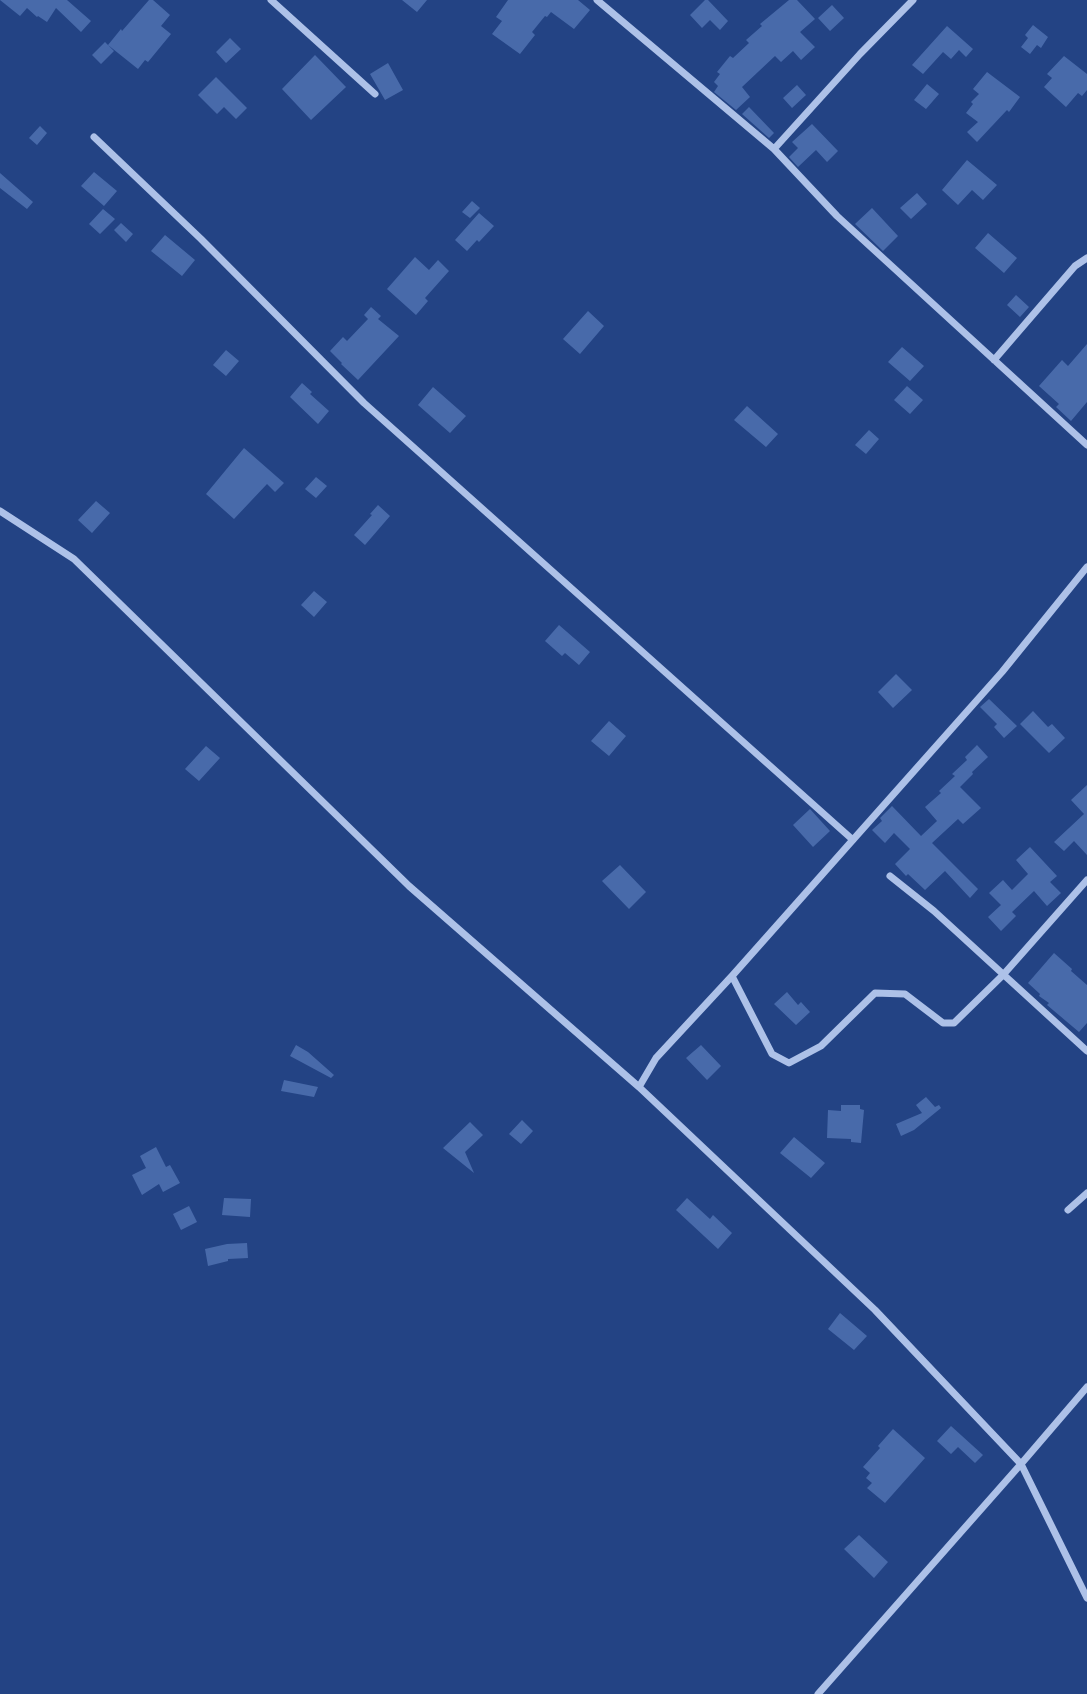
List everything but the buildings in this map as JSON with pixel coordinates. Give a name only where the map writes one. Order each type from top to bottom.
[{"type":"street","points":[[272,0],[375,94]]},
{"type":"street","points":[[597,0],[774,149],[837,216],[1087,445]]},
{"type":"street","points":[[774,149],[860,54],[913,0]]},
{"type":"street","points":[[94,137],[201,239],[364,403],[853,840]]},
{"type":"street","points":[[994,360],[1075,266],[1087,258]]},
{"type":"street","points":[[0,511],[74,559],[409,886],[638,1087],[875,1310],[1021,1464],[1087,1598]]},
{"type":"street","points":[[638,1087],[656,1058],[732,976],[1002,672],[1087,567]]},
{"type":"street","points":[[890,876],[934,911],[1087,1051]]},
{"type":"street","points":[[732,976],[772,1054],[789,1063],[821,1046],[876,992],[905,994],[943,1023],[954,1023],[1003,975],[1087,880]]},
{"type":"street","points":[[1068,1210],[1087,1193]]},
{"type":"street","points":[[818,1694],[1087,1387]]}]
